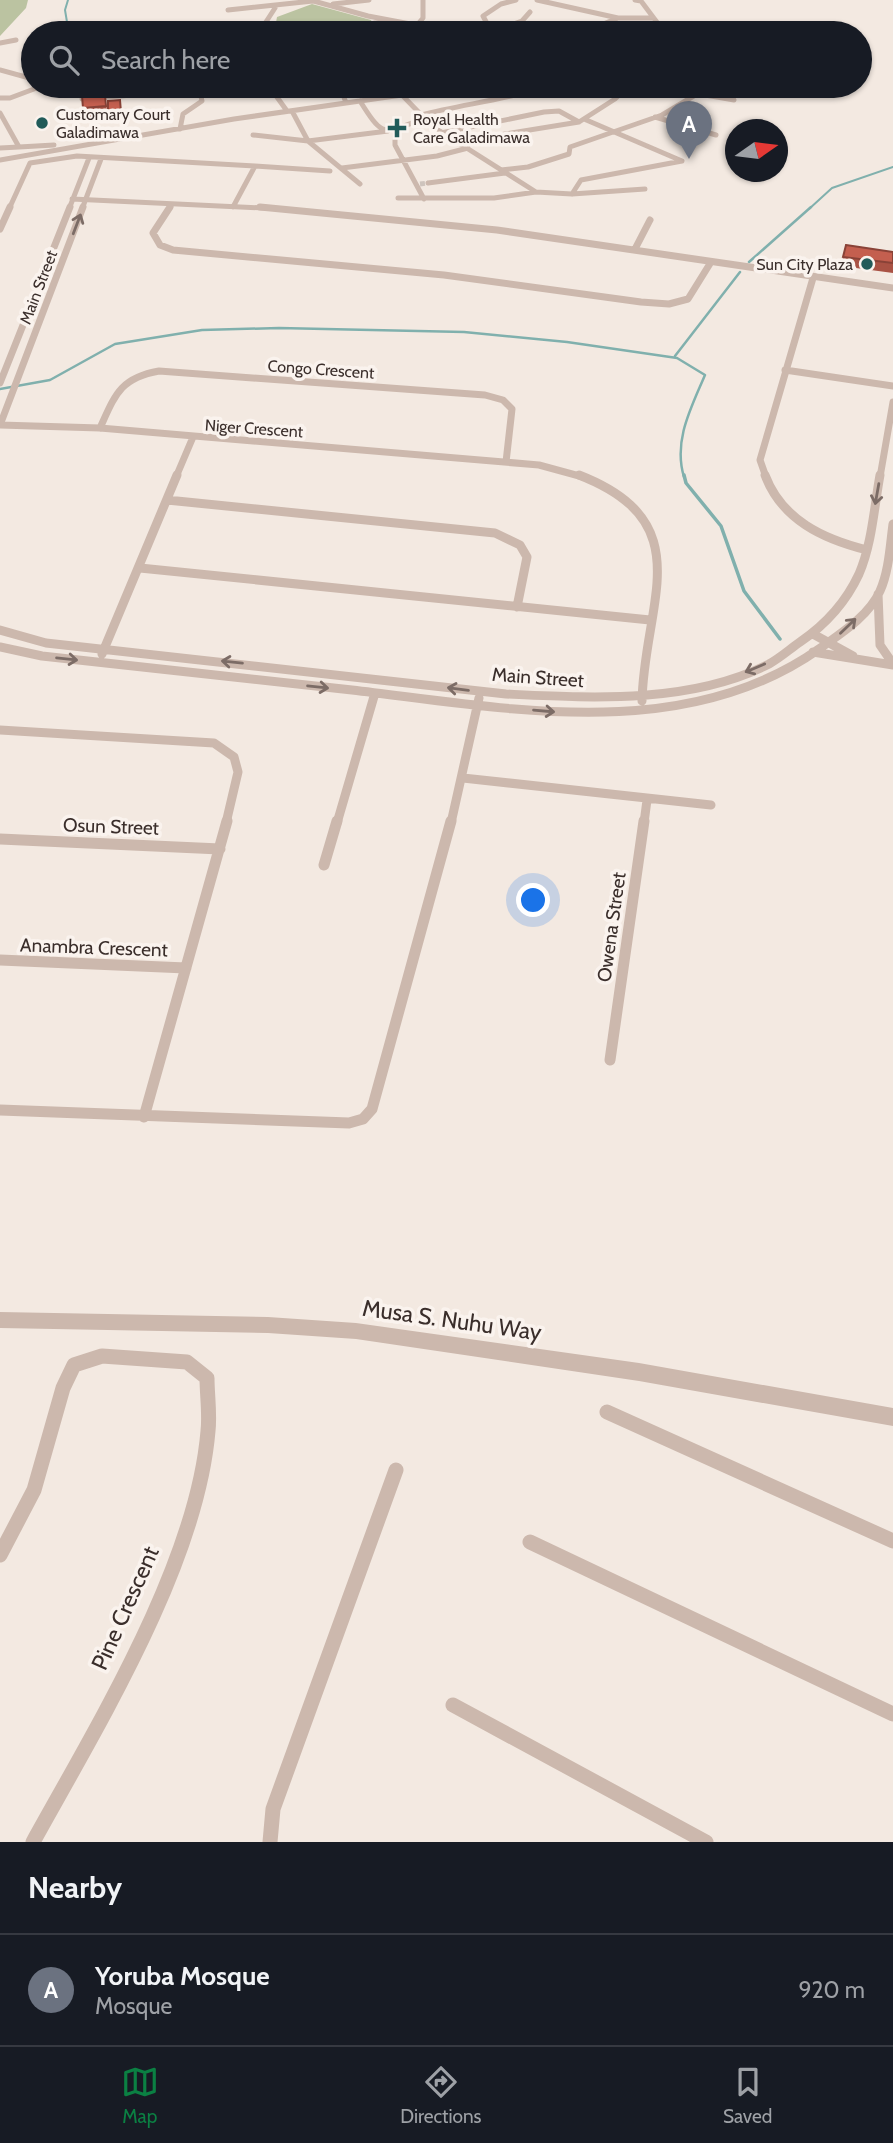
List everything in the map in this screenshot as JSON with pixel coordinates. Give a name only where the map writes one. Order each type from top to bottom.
[{"type":"street","points":[[240,0],[245,8]]},
{"type":"street","points":[[228,10],[275,8],[311,0],[396,21]]},
{"type":"street","points":[[327,5],[369,0]]},
{"type":"street","points":[[421,21],[424,18],[423,0]]},
{"type":"street","points":[[486,21],[483,16],[500,4],[516,0]]},
{"type":"street","points":[[537,0],[618,18],[653,18]]},
{"type":"street","points":[[635,0],[641,0],[655,21]]},
{"type":"street","points":[[267,21],[275,8]]},
{"type":"street","points":[[522,21],[530,12]]},
{"type":"street","points":[[611,21],[618,18]]},
{"type":"street","points":[[385,21],[389,20]]},
{"type":"street","points":[[0,43],[16,40]]},
{"type":"street","points":[[0,72],[21,76]]},
{"type":"street","points":[[19,147],[0,111],[2,103],[21,94]]},
{"type":"street","points":[[0,99],[10,98]]},
{"type":"street","points":[[82,99],[99,98]]},
{"type":"street","points":[[180,129],[183,114],[202,98]]},
{"type":"street","points":[[279,98],[308,141],[360,184]]},
{"type":"street","points":[[344,98],[346,103]]},
{"type":"street","points":[[1,160],[381,98]]},
{"type":"street","points":[[405,98],[441,133],[536,192]]},
{"type":"street","points":[[254,135],[308,141],[389,132],[422,117],[503,98]]},
{"type":"street","points":[[559,111],[565,98]]},
{"type":"street","points":[[342,168],[403,161],[466,147],[505,134],[582,120],[616,98]]},
{"type":"street","points":[[428,183],[558,159],[569,154],[570,147],[655,117],[693,98]]},
{"type":"street","points":[[722,98],[734,100]]},
{"type":"street","points":[[360,101],[371,121],[389,132],[395,140],[424,199]]},
{"type":"street","points":[[441,133],[510,117],[559,111],[614,130],[678,157],[681,162],[581,180],[572,194]]},
{"type":"street","points":[[655,117],[716,135]]},
{"type":"street","points":[[389,132],[395,140]]},
{"type":"street","points":[[0,148],[70,147]]},
{"type":"street","points":[[0,229],[30,163],[66,157],[330,171]]},
{"type":"street","name":"Main Street","points":[[0,383],[4,362],[89,158]]},
{"type":"street","name":"Main Street","points":[[0,425],[101,159]]},
{"type":"street","points":[[233,207],[255,166]]},
{"type":"street","points":[[398,198],[494,198],[536,192],[572,194],[645,189]]},
{"type":"street","points":[[72,200],[233,207],[468,228],[635,249],[893,288]]},
{"type":"street","points":[[172,204],[153,233],[160,246],[173,250],[432,274],[641,302],[669,304],[688,299],[711,262]]},
{"type":"street","points":[[635,249],[650,220]]},
{"type":"street","points":[[813,278],[760,460],[783,505],[799,523],[821,536],[867,550]]},
{"type":"street","points":[[4,362],[25,362]]},
{"type":"street","points":[[785,370],[893,386]]},
{"type":"street","name":"Congo Crescent","points":[[100,428],[118,389],[125,381],[138,374],[159,371],[485,395],[503,400],[512,409],[506,462]]},
{"type":"street","name":"Main Street","points":[[0,630],[27,640],[105,650],[565,698],[642,696],[728,678],[799,647],[831,618],[850,592],[862,570],[867,550],[893,402]]},
{"type":"street","name":"Niger Crescent","points":[[0,425],[100,428],[193,438],[506,462],[539,465],[578,474],[611,489],[637,509],[651,529],[658,557],[642,711]]},
{"type":"street","points":[[98,662],[193,438]]},
{"type":"street","points":[[167,500],[495,533],[520,545],[527,557],[517,607]]},
{"type":"street","points":[[893,524],[878,594],[880,645],[893,664]]},
{"type":"street","points":[[140,568],[650,620]]},
{"type":"street","name":"Main Street","points":[[0,647],[98,662],[477,705],[575,714],[642,711],[695,702],[767,679],[831,642],[878,594]]},
{"type":"street","points":[[813,634],[856,657]]},
{"type":"street","points":[[799,647],[816,653],[893,664]]},
{"type":"street","points":[[0,1110],[349,1123],[363,1119],[372,1109],[463,778],[481,691]]},
{"type":"street","points":[[324,865],[374,693]]},
{"type":"street","points":[[0,730],[214,743],[225,748],[234,757],[238,772],[220,849],[144,1117]]},
{"type":"street","points":[[463,778],[711,806]]},
{"type":"street","name":"Owena Street","points":[[610,1060],[647,800]]},
{"type":"street","name":"Osun Street","points":[[0,839],[220,849]]},
{"type":"street","name":"Anambra Crescent","points":[[0,960],[186,968]]},
{"type":"street","name":"Musa S. Nuhu Way","points":[[0,1320],[268,1325],[356,1331],[639,1372],[893,1417]]},
{"type":"street","name":"Pine Crescent","points":[[0,1555],[34,1490],[63,1388],[74,1365],[102,1356],[187,1362],[207,1378],[211,1401],[195,1495],[157,1602],[148,1626],[33,1842]]},
{"type":"street","points":[[607,1412],[892,1540]]},
{"type":"street","points":[[269,1841],[273,1809],[396,1470]]},
{"type":"street","points":[[530,1542],[893,1714]]},
{"type":"street","points":[[453,1705],[706,1842]]},
{"type":"green space","points":[[0,0],[28,0],[26,8],[0,36]]},
{"type":"green space","points":[[312,4],[371,21],[276,21],[277,17]]},
{"type":"building","points":[[82,98],[105,98],[106,106],[83,108]]},
{"type":"building","points":[[120,100],[121,112],[108,113],[108,101]]},
{"type":"building","points":[[846,245],[893,252],[893,263],[843,257]]},
{"type":"waterway","points":[[67,21],[65,10],[68,0]]},
{"type":"waterway","points":[[809,209],[832,188],[893,167]]},
{"type":"waterway","points":[[749,262],[811,207]]},
{"type":"waterway","points":[[675,356],[740,272]]},
{"type":"waterway","points":[[0,389],[50,380],[115,344],[202,330],[279,328],[464,332],[567,342],[677,358],[705,375],[689,412],[682,438],[681,464],[684,477]]},
{"type":"waterway","points":[[684,475],[686,483],[721,526],[744,591],[780,639]]},
{"type":"tunnel","points":[[420,184],[428,183]]},
{"type":"place","name":"Customary Court Galadimawa","points":[[42,123]]},
{"type":"place","name":"Royal Health Care Galadimawa","points":[[397,128]]},
{"type":"place","name":"Yoruba Mosque","points":[[689,159]]},
{"type":"place","name":"Sun City Plaza","points":[[867,264]]}]
